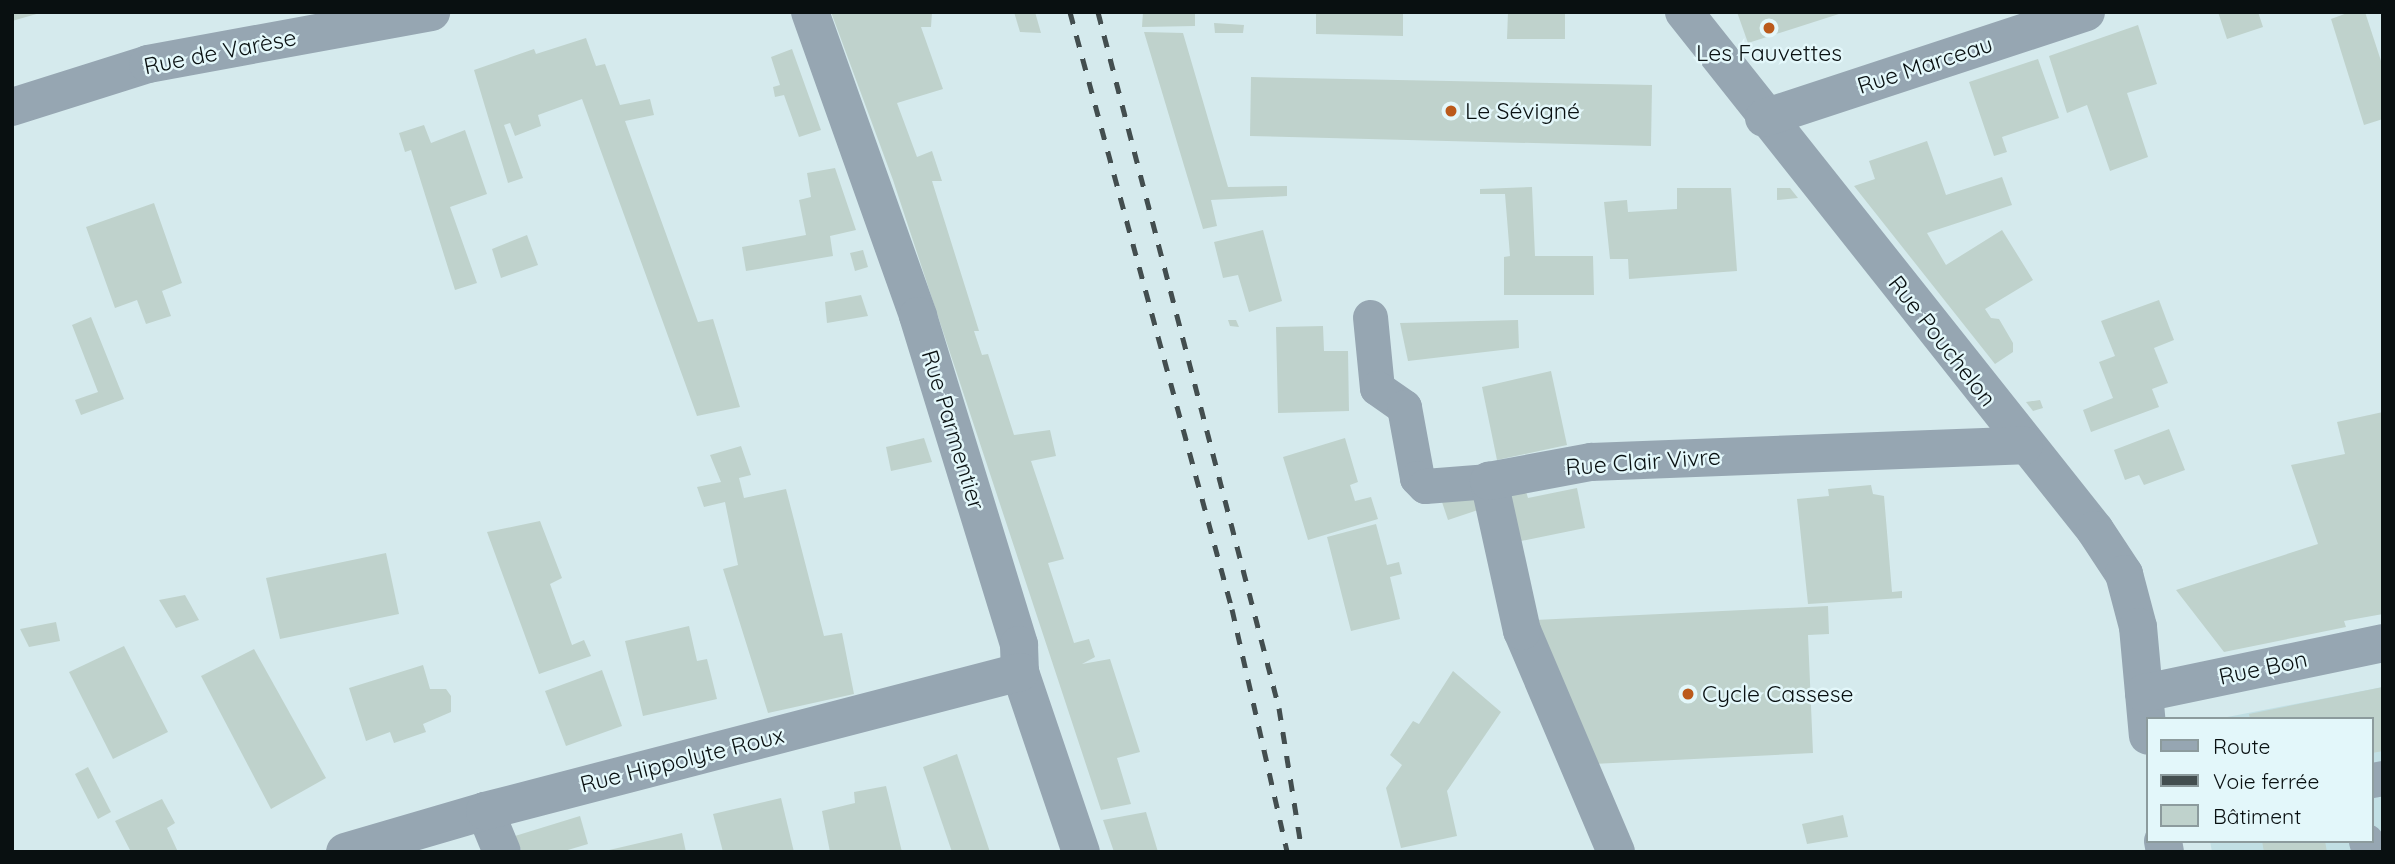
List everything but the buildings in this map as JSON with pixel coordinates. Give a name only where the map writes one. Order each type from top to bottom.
[{"type":"street","name":"Rue de Varèse","points":[[12,107],[148,64],[431,12]]},
{"type":"street","name":"Rue Parmentier","points":[[810,12],[918,316],[1019,645],[1020,672],[1081,852]]},
{"type":"street","name":"Rue Pouchelon","points":[[1684,12],[1764,118],[2024,445],[2095,530],[2124,574],[2138,627],[2146,717]]},
{"type":"street","name":"Rue Marceau","points":[[1764,118],[2086,12]]},
{"type":"street","points":[[1370,317],[1377,388],[1404,407],[1418,478],[1425,486],[1489,481],[1522,631],[1616,852]]},
{"type":"street","name":"Rue Clair Vivre","points":[[1489,481],[1591,462],[2024,445]]},
{"type":"street","name":"Rue Bon","points":[[2144,694],[2383,643]]},
{"type":"street","name":"Rue Hippolyte Roux","points":[[345,852],[485,811],[1020,672]]},
{"type":"street","points":[[485,811],[502,852]]},
{"type":"shaded area","points":[[2383,687],[2383,852],[2212,852],[2210,843],[2374,843],[2374,717],[2227,717]]},
{"type":"railway","points":[[1070,12],[1232,609],[1287,852]]},
{"type":"railway","points":[[1098,12],[1279,708],[1302,852]]},
{"type":"place","name":"Les Fauvettes","points":[[1769,28]]},
{"type":"place","name":"Le Sévigné","points":[[1451,111]]},
{"type":"place","name":"Cycle Cassese","points":[[1688,694]]}]
